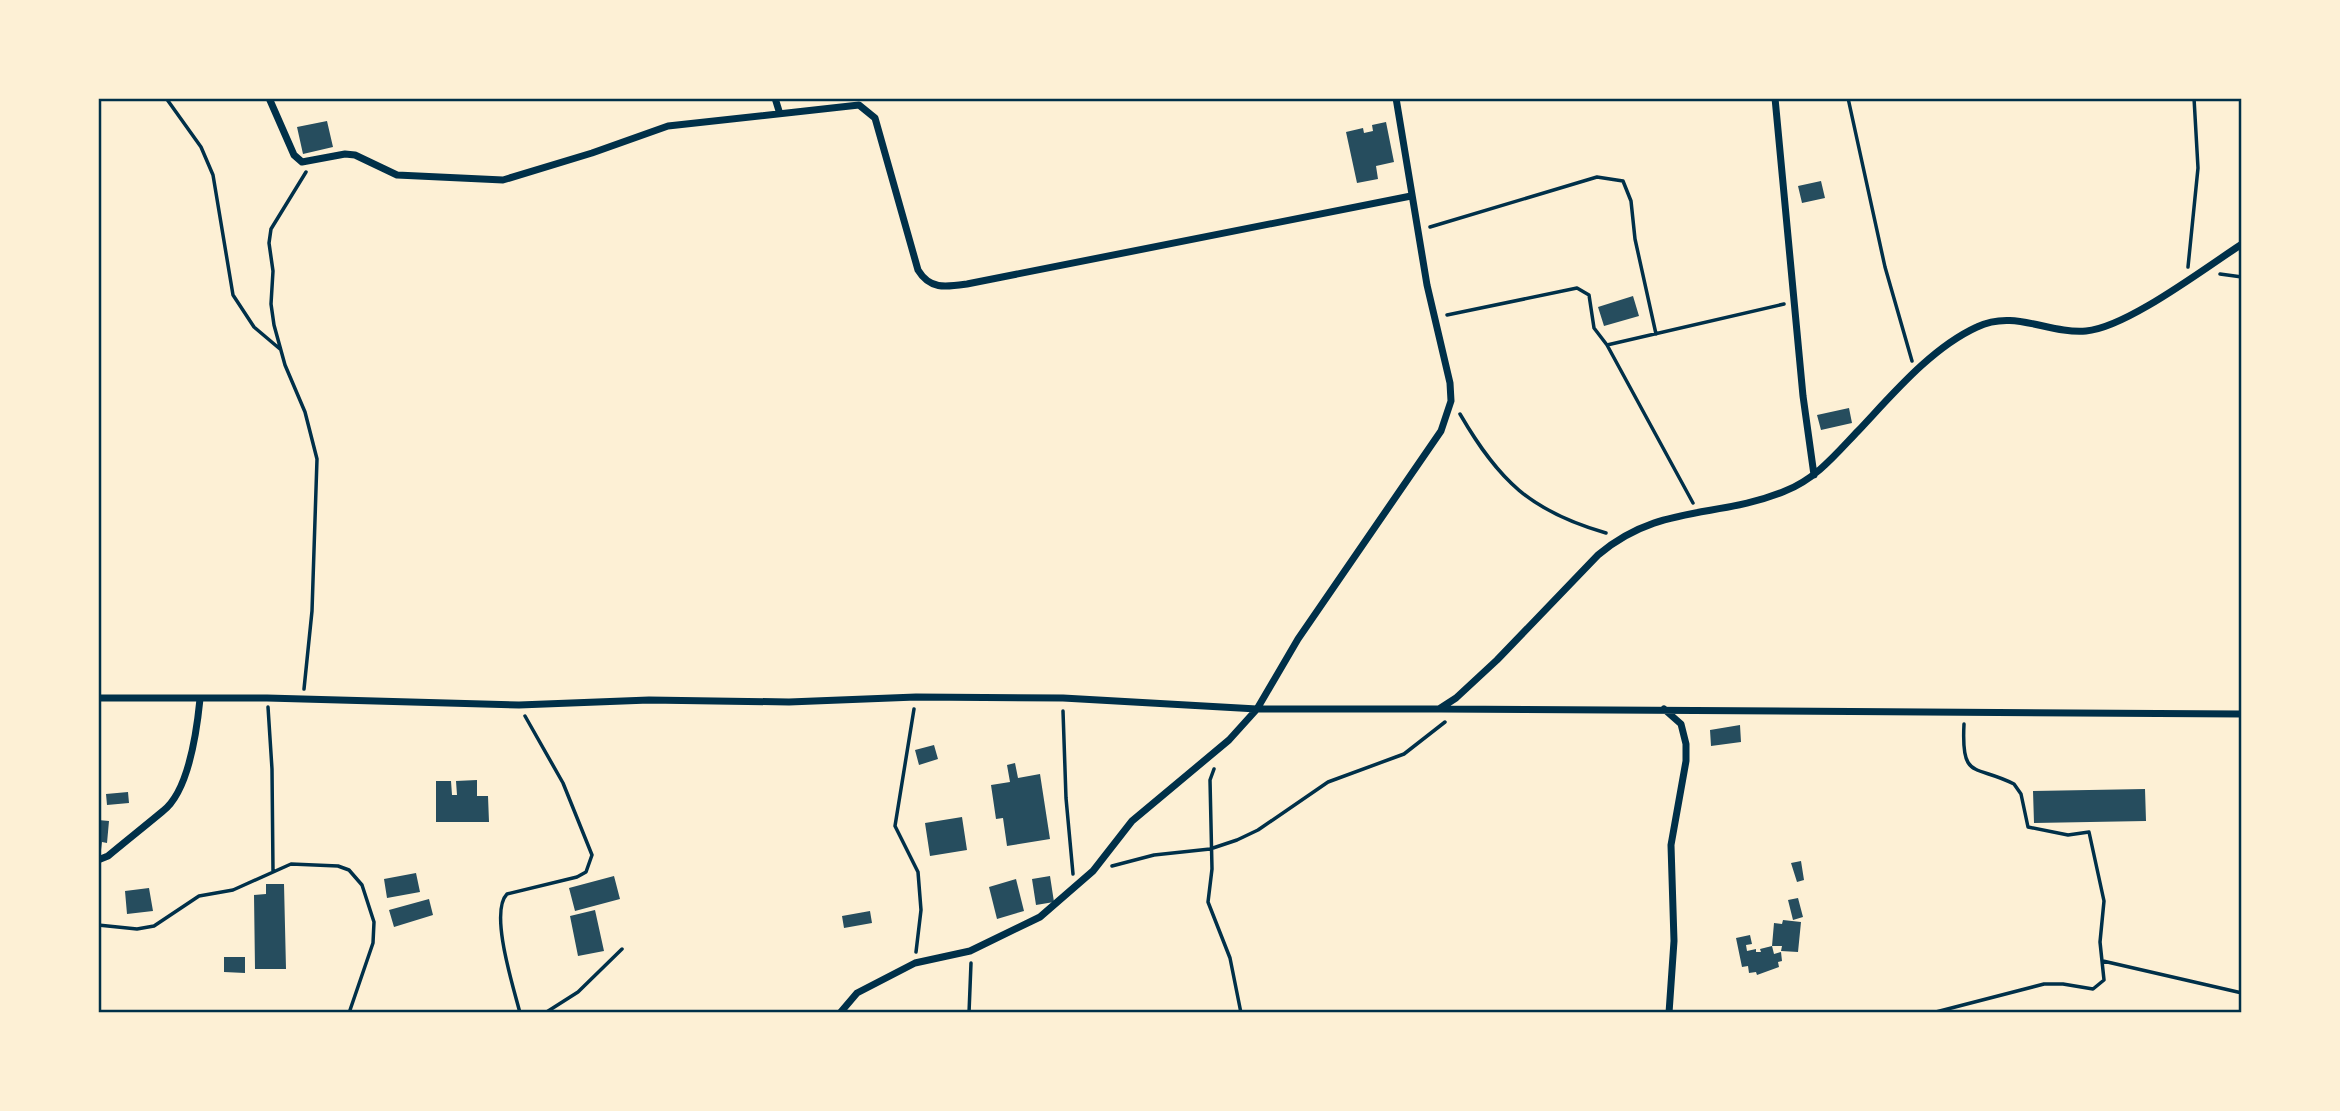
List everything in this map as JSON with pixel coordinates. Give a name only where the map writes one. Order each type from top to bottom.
[{"type":"street","points":[[269,98],[294,155],[302,162],[345,154],[355,155],[397,175],[503,180],[668,126],[779,111],[859,105],[868,110],[881,134],[918,270],[925,281],[933,286],[949,287],[1412,196]]},
{"type":"street","points":[[775,98],[779,111]]},
{"type":"street","points":[[839,1013],[857,993],[915,963],[970,951],[1040,917],[1075,889],[1093,871],[1132,821],[1229,740],[1257,709],[1298,639],[1441,431],[1451,401],[1418,231],[1396,98]]},
{"type":"street","points":[[1774,98],[1793,302],[1814,475]]},
{"type":"street","points":[[1439,709],[1471,686],[1598,555],[1619,537],[1646,524],[1786,491],[1814,475],[1915,373],[1977,327],[2000,320],[2017,320],[2061,331],[2088,331],[2137,311],[2242,244]]},
{"type":"street","points":[[98,698],[267,698],[519,705],[649,700],[789,702],[916,697],[1063,698],[1257,709],[2242,714]]},
{"type":"street","points":[[98,860],[108,856],[163,811],[172,799],[190,762],[200,699]]},
{"type":"street","points":[[1664,709],[1681,724],[1686,744],[1686,761],[1671,845],[1674,941],[1669,1013]]},
{"type":"path","points":[[166,98],[201,147],[213,175],[233,295],[254,327],[281,349]]},
{"type":"path","points":[[1848,98],[1885,267],[1915,373]]},
{"type":"path","points":[[2187,279],[2198,168],[2194,98]]},
{"type":"path","points":[[303,701],[312,611],[317,460],[305,412],[281,349],[271,304],[273,271],[269,243],[271,229],[313,162]]},
{"type":"path","points":[[1418,231],[1597,177],[1617,178],[1623,181],[1631,201],[1635,239],[1656,334]]},
{"type":"path","points":[[1435,318],[1577,288],[1589,295],[1594,328],[1607,345],[1697,511]]},
{"type":"path","points":[[1607,345],[1793,302]]},
{"type":"path","points":[[1451,401],[1483,455],[1521,494],[1584,527],[1619,537]]},
{"type":"path","points":[[915,963],[921,910],[918,872],[895,826],[916,697]]},
{"type":"path","points":[[267,698],[272,769],[273,872]]},
{"type":"path","points":[[1063,698],[1066,798],[1075,889]]},
{"type":"path","points":[[519,705],[563,783],[592,855],[586,872],[578,877],[506,894],[503,898],[499,919],[520,1013]]},
{"type":"path","points":[[1093,871],[1154,855],[1210,849],[1258,830],[1328,782],[1404,754],[1461,709]]},
{"type":"path","points":[[1932,1013],[2044,984],[2093,989],[2104,980],[2101,942],[2104,901],[2090,832],[2068,835],[2028,827],[2021,794],[2014,784],[1974,771],[1968,764],[1962,747],[1964,711]]},
{"type":"path","points":[[1216,764],[1210,780],[1212,869],[1208,902],[1230,958],[1241,1013]]},
{"type":"path","points":[[98,925],[137,929],[154,926],[199,896],[233,890],[291,864],[338,866],[349,870],[362,885],[374,922],[374,934],[349,1013]]},
{"type":"path","points":[[545,1013],[578,992],[622,949]]},
{"type":"path","points":[[969,1013],[972,995],[970,951]]},
{"type":"path","points":[[2103,961],[2242,993]]},
{"type":"building","points":[[327,121],[333,147],[303,154],[297,127]]},
{"type":"building","points":[[1386,122],[1394,162],[1376,166],[1378,179],[1357,183],[1346,132],[1363,128],[1364,133],[1373,131],[1372,125]]},
{"type":"building","points":[[1821,181],[1825,198],[1802,203],[1798,186]]},
{"type":"building","points":[[1633,296],[1639,316],[1604,326],[1598,307]]},
{"type":"building","points":[[1849,408],[1852,423],[1821,430],[1817,415]]},
{"type":"building","points":[[1740,725],[1741,742],[1711,746],[1710,730]]},
{"type":"building","points":[[934,745],[938,759],[919,765],[915,750]]},
{"type":"building","points":[[1015,763],[1018,778],[1040,774],[1050,839],[1007,846],[1003,818],[996,819],[991,785],[1010,782],[1007,765]]},
{"type":"building","points":[[477,780],[477,796],[488,796],[489,822],[436,822],[436,781],[451,781],[452,795],[457,795],[456,781]]},
{"type":"building","points":[[2145,789],[2146,821],[2034,823],[2033,791]]},
{"type":"building","points":[[128,792],[129,803],[107,805],[106,794]]},
{"type":"building","points":[[962,817],[967,850],[930,856],[925,823]]},
{"type":"building","points":[[98,820],[109,821],[107,843],[102,842],[101,850],[98,849]]},
{"type":"building","points":[[1801,861],[1804,880],[1797,882],[1791,863]]},
{"type":"building","points":[[416,873],[420,892],[387,898],[384,879]]},
{"type":"building","points":[[614,876],[620,899],[575,911],[569,888]]},
{"type":"building","points":[[1050,876],[1054,902],[1036,905],[1032,879]]},
{"type":"building","points":[[1016,879],[1024,911],[997,919],[989,887]]},
{"type":"building","points":[[266,884],[284,884],[286,969],[255,969],[254,895],[266,894]]},
{"type":"building","points":[[149,888],[153,911],[127,914],[125,891]]},
{"type":"building","points":[[1798,898],[1803,917],[1793,920],[1788,900]]},
{"type":"building","points":[[429,899],[433,915],[394,927],[389,910]]},
{"type":"building","points":[[595,910],[604,951],[578,956],[570,916]]},
{"type":"building","points":[[870,911],[872,923],[844,928],[842,916]]},
{"type":"building","points":[[1783,920],[1801,922],[1798,952],[1781,951],[1782,946],[1772,946],[1774,923],[1782,924]]},
{"type":"building","points":[[1750,935],[1752,944],[1746,945],[1747,951],[1756,949],[1756,952],[1761,952],[1760,949],[1772,946],[1774,954],[1781,952],[1782,961],[1778,962],[1779,967],[1757,975],[1756,972],[1749,973],[1748,966],[1742,967],[1736,938]]},
{"type":"building","points":[[224,957],[245,957],[245,973],[224,972]]}]
